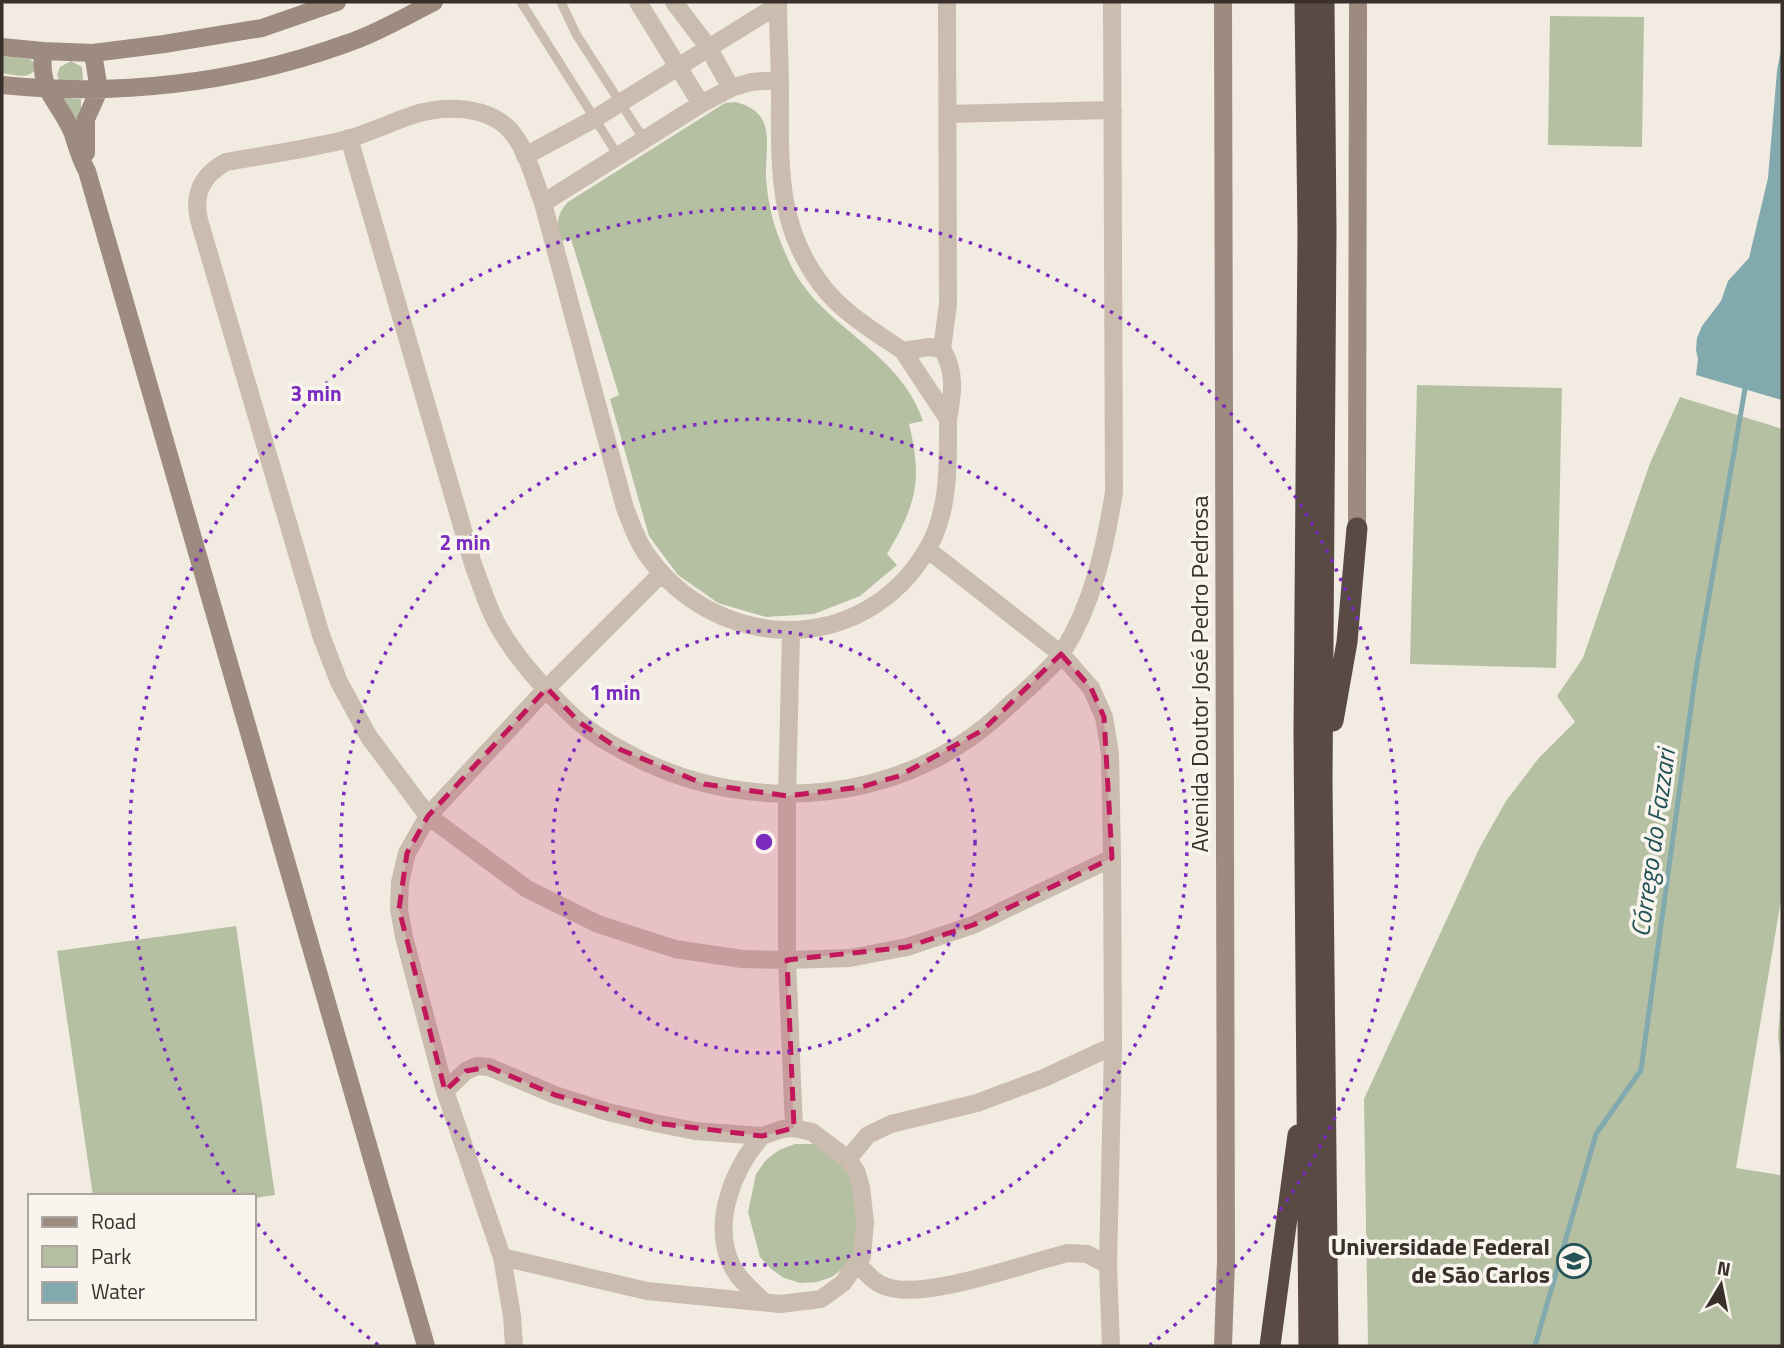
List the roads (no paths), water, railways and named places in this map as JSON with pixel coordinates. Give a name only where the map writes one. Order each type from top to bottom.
[{"type":"highway","points":[[1305,2],[1308,245],[1304,732],[1309,1346]]},
{"type":"highway","points":[[1324,2],[1326,245],[1322,781],[1328,1346]]},
{"type":"highway","points":[[1322,781],[1347,642],[1357,528]]},
{"type":"highway","points":[[1270,1346],[1308,1056]]},
{"type":"highway","points":[[1328,1289],[1336,1346]]},
{"type":"street","points":[[2,47],[93,52],[262,28],[337,2]]},
{"type":"street","points":[[2,85],[99,90],[170,84],[257,71],[350,43],[435,2]]},
{"type":"street","points":[[638,2],[701,104]]},
{"type":"street","points":[[674,2],[708,47],[731,88]]},
{"type":"street","points":[[947,2],[948,304],[942,349],[949,361],[953,396],[948,419],[948,469],[944,493],[936,529],[928,549],[901,583],[881,602],[855,616],[832,624],[791,632],[755,627],[729,619],[690,597],[662,573],[644,551],[625,508],[543,204],[525,156],[509,130],[491,117],[466,110],[439,108],[349,138],[226,162],[214,168],[202,183],[197,193],[197,211],[321,635],[339,682],[369,737],[428,816],[527,889],[597,924],[675,949],[742,959],[849,958],[907,947],[973,925],[1112,858]]},
{"type":"street","points":[[349,138],[472,564],[493,615],[516,652],[579,722],[619,749],[660,769],[705,784],[787,796],[861,787],[899,776],[945,755],[983,730],[1061,654],[1095,581],[1106,543],[1114,492],[1112,2]]},
{"type":"street","name":"Avenida Doutor José Pedro Pedrosa","points":[[1223,2],[1226,1205],[1223,1346]]},
{"type":"street","points":[[1357,528],[1358,2]]},
{"type":"street","points":[[525,156],[594,119],[778,3]]},
{"type":"street","points":[[778,3],[780,180],[787,217],[801,252],[820,284],[843,308],[903,351],[948,419]]},
{"type":"street","points":[[43,51],[46,89],[66,121],[87,171],[426,1346]]},
{"type":"street","points":[[87,171],[86,119],[99,90],[93,52]]},
{"type":"street","points":[[543,204],[701,104],[731,88],[751,82],[780,80]]},
{"type":"street","points":[[948,114],[1112,110]]},
{"type":"street","points":[[903,351],[929,347],[942,349]]},
{"type":"street","points":[[928,549],[1061,654],[1091,688],[1104,717],[1110,752],[1112,858],[1113,1046],[1108,1265],[1111,1346]]},
{"type":"street","points":[[514,1346],[502,1257],[445,1091],[404,937],[399,909],[400,882],[408,853],[428,816],[547,688],[662,573]]},
{"type":"street","points":[[791,632],[787,960],[794,1128]]},
{"type":"street","points":[[848,1159],[868,1135],[891,1124],[976,1103],[1044,1078],[1113,1046]]},
{"type":"street","points":[[445,1091],[466,1071],[477,1066],[489,1067],[555,1095],[608,1112],[695,1130],[762,1136],[794,1128],[812,1132],[848,1159],[856,1171],[861,1188],[865,1239],[858,1264],[843,1283],[821,1299],[780,1304],[647,1291],[502,1257]]},
{"type":"street","points":[[762,1136],[747,1153],[734,1181],[723,1229],[731,1265],[743,1282],[764,1302]]},
{"type":"street","points":[[858,1264],[873,1280],[888,1288],[909,1290],[945,1285],[1068,1253],[1087,1254],[1108,1265]]},
{"type":"lane","points":[[521,2],[619,158]]},
{"type":"lane","points":[[561,2],[576,34],[645,141]]},
{"type":"water","points":[[1782,44],[1782,400],[1696,375],[1696,350],[1702,326],[1721,301],[1728,281],[1749,258],[1768,178],[1777,71]]},
{"type":"waterway","name":"Córrego do Fazzari","points":[[1535,1346],[1596,1134],[1641,1070],[1696,671],[1747,386]]},
{"type":"place","name":"Universidade Federal de São Carlos","points":[[1574,1261]]}]
